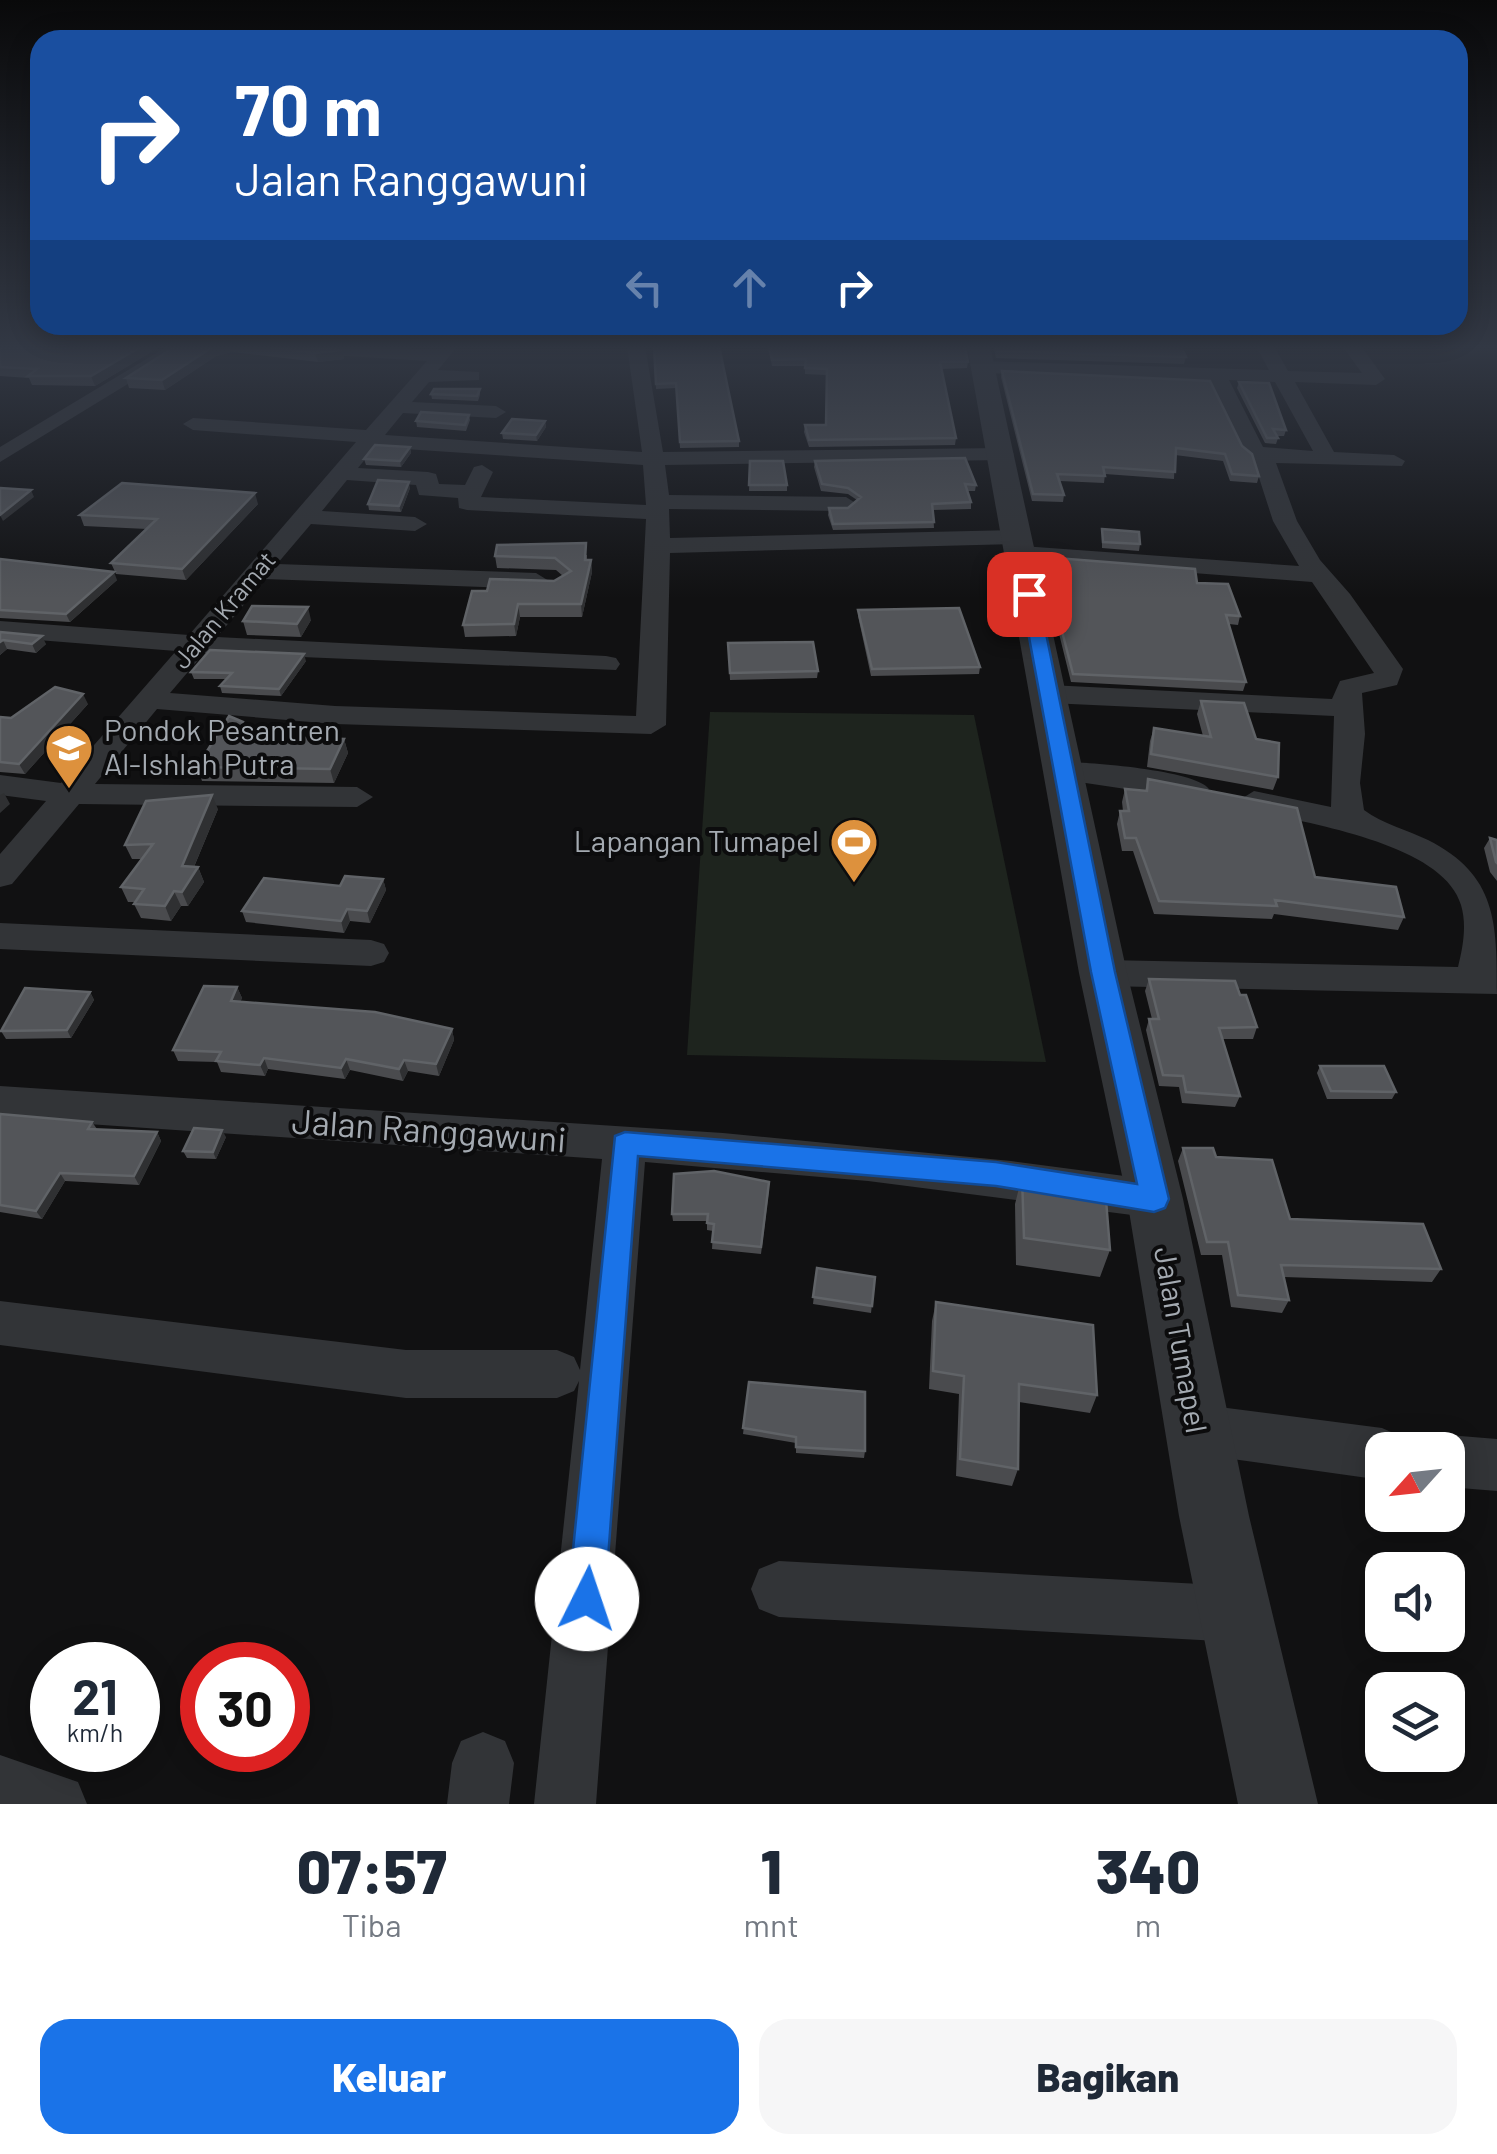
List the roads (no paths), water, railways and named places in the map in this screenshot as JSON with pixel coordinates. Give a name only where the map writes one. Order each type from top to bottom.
[{"type":"street","points":[[0,456],[42,430]]},
{"type":"street","points":[[272,430],[622,458],[1002,454]]},
{"type":"street","name":"Jalan Kramat","points":[[0,876],[377,430]]},
{"type":"street","points":[[147,700],[336,715],[652,725],[656,457],[649,430]]},
{"type":"street","name":"Jalan Tumapel","points":[[997,430],[1103,972],[1154,1199],[1196,1429],[1278,1804]]},
{"type":"street","points":[[1244,430],[1254,451],[1263,456],[1394,461]]},
{"type":"street","points":[[1312,430],[1327,458]]},
{"type":"street","points":[[1263,456],[1285,521],[1319,575],[1389,669],[1387,679],[1350,687],[1345,696],[1350,735],[1344,745],[1343,792],[1350,814],[1360,823]]},
{"type":"street","points":[[340,474],[428,479],[426,490],[476,482],[465,500],[469,503],[600,510],[846,504]]},
{"type":"street","points":[[788,503],[796,542]]},
{"type":"street","points":[[304,517],[415,524]]},
{"type":"street","points":[[656,546],[796,542],[1019,545],[1319,575]]},
{"type":"street","points":[[257,571],[556,582]]},
{"type":"street","points":[[0,629],[195,644],[606,664]]},
{"type":"street","points":[[1049,694],[1348,708]]},
{"type":"street","points":[[1063,771],[1146,779],[1360,823],[1445,862],[1471,887],[1486,936],[1486,980],[1103,972]]},
{"type":"street","points":[[0,785],[67,794],[357,797]]},
{"type":"street","points":[[0,936],[371,953]]},
{"type":"street","name":"Jalan Ranggawuni","points":[[0,1102],[617,1143],[996,1174],[1154,1199]]},
{"type":"street","points":[[566,1804],[617,1143]]},
{"type":"street","points":[[0,1323],[406,1374],[557,1374]]},
{"type":"street","points":[[1196,1429],[1365,1452]]},
{"type":"street","points":[[1465,1462],[1497,1465]]},
{"type":"street","points":[[779,1589],[1237,1614]]},
{"type":"street","points":[[0,1786],[56,1804]]},
{"type":"place","name":"Pondok Pesantren Al-Ishlah Putra","points":[[69,790]]},
{"type":"place","name":"Lapangan Tumapel","points":[[854,884]]}]
